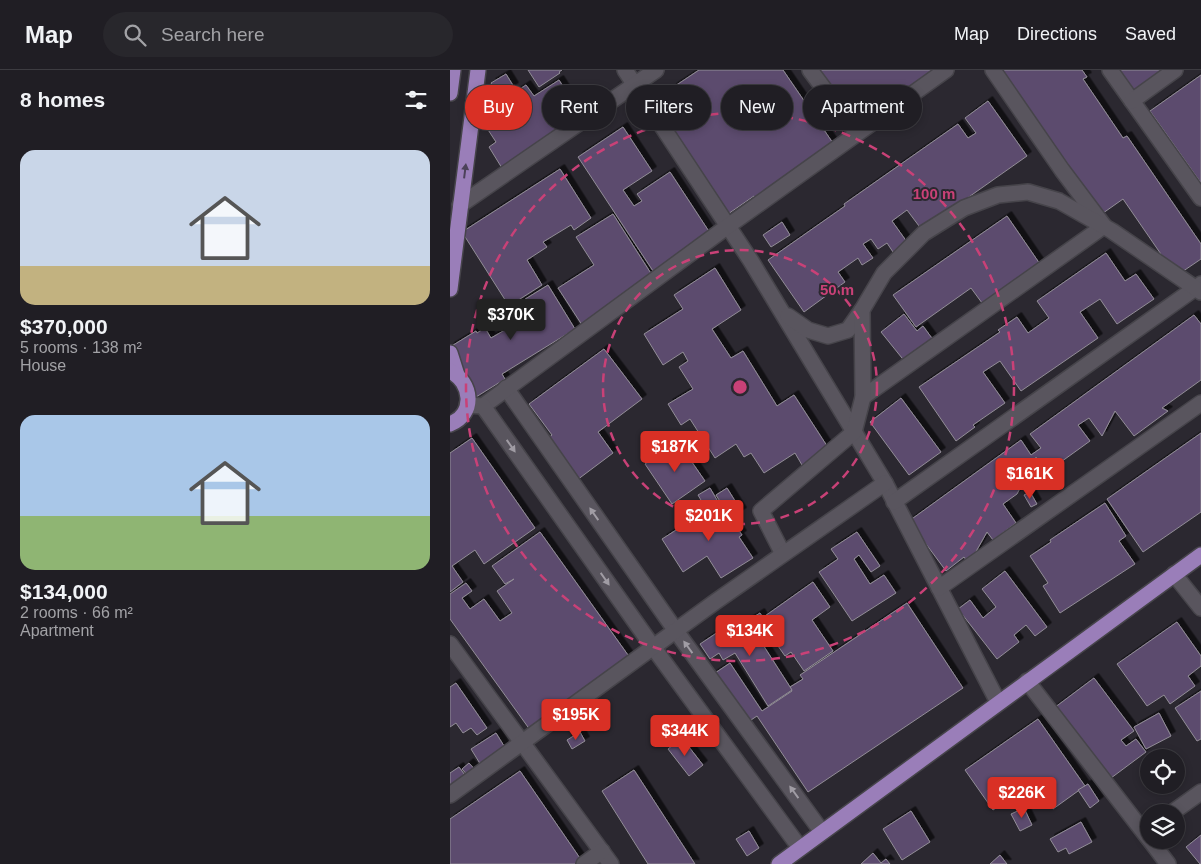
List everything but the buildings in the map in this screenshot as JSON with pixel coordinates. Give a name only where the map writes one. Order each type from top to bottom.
[{"type":"main road","points":[[450,93],[453,70]]},
{"type":"main road","points":[[450,289],[478,70]]},
{"type":"main road","points":[[450,353],[453,373],[465,385],[468,392],[468,405],[462,415],[451,424]]},
{"type":"main road","points":[[779,864],[1201,555]]},
{"type":"street","points":[[625,70],[635,85],[656,70]]},
{"type":"street","points":[[810,70],[857,133]]},
{"type":"street","points":[[468,405],[483,406],[728,226],[946,70]]},
{"type":"street","points":[[993,70],[1062,170],[1104,226]]},
{"type":"street","points":[[1110,70],[1201,198]]},
{"type":"street","points":[[1132,101],[1175,70]]},
{"type":"street","points":[[460,205],[626,91]]},
{"type":"street","points":[[665,130],[751,261],[884,483],[998,702]]},
{"type":"street","points":[[782,313],[808,330],[828,336],[848,330],[884,273],[924,232],[964,208],[998,195],[1028,192],[1059,201],[1104,226],[1199,288],[894,502]]},
{"type":"street","points":[[863,397],[1104,226]]},
{"type":"street","points":[[783,554],[761,511],[854,432],[863,397],[862,310]]},
{"type":"street","points":[[506,388],[676,631],[822,832]]},
{"type":"street","points":[[939,588],[1201,403]]},
{"type":"street","points":[[483,406],[653,647],[800,848]]},
{"type":"street","points":[[450,795],[653,647],[884,483]]},
{"type":"street","points":[[1174,574],[1200,607]]},
{"type":"street","points":[[450,644],[611,864]]},
{"type":"street","points":[[1027,681],[1140,826]]},
{"type":"street","points":[[1184,804],[1201,792]]},
{"type":"street","points":[[1157,849],[1168,864]]},
{"type":"street","points":[[584,864],[602,852]]}]
